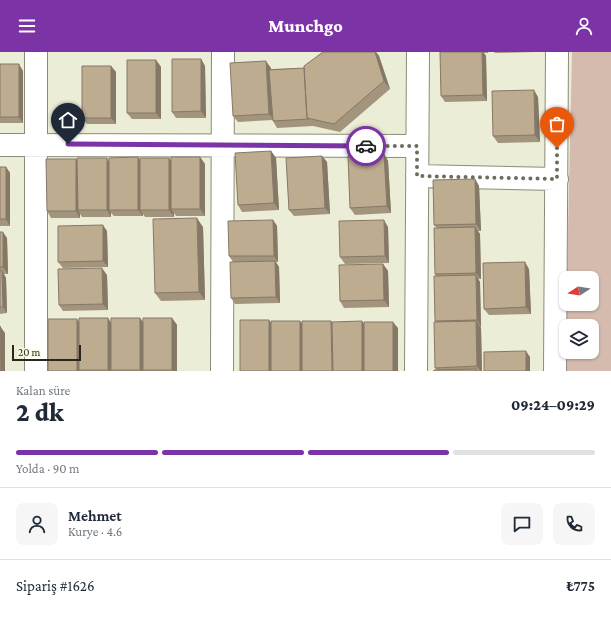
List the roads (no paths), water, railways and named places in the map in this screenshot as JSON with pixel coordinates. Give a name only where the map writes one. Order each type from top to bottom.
[{"type":"street","points":[[36,52],[36,371]]},
{"type":"street","points":[[222,371],[223,52]]},
{"type":"street","points":[[416,371],[418,52]]},
{"type":"street","points":[[555,371],[557,52]]},
{"type":"street","points":[[0,145],[222,144],[417,146]]},
{"type":"street","points":[[417,176],[557,179]]}]
